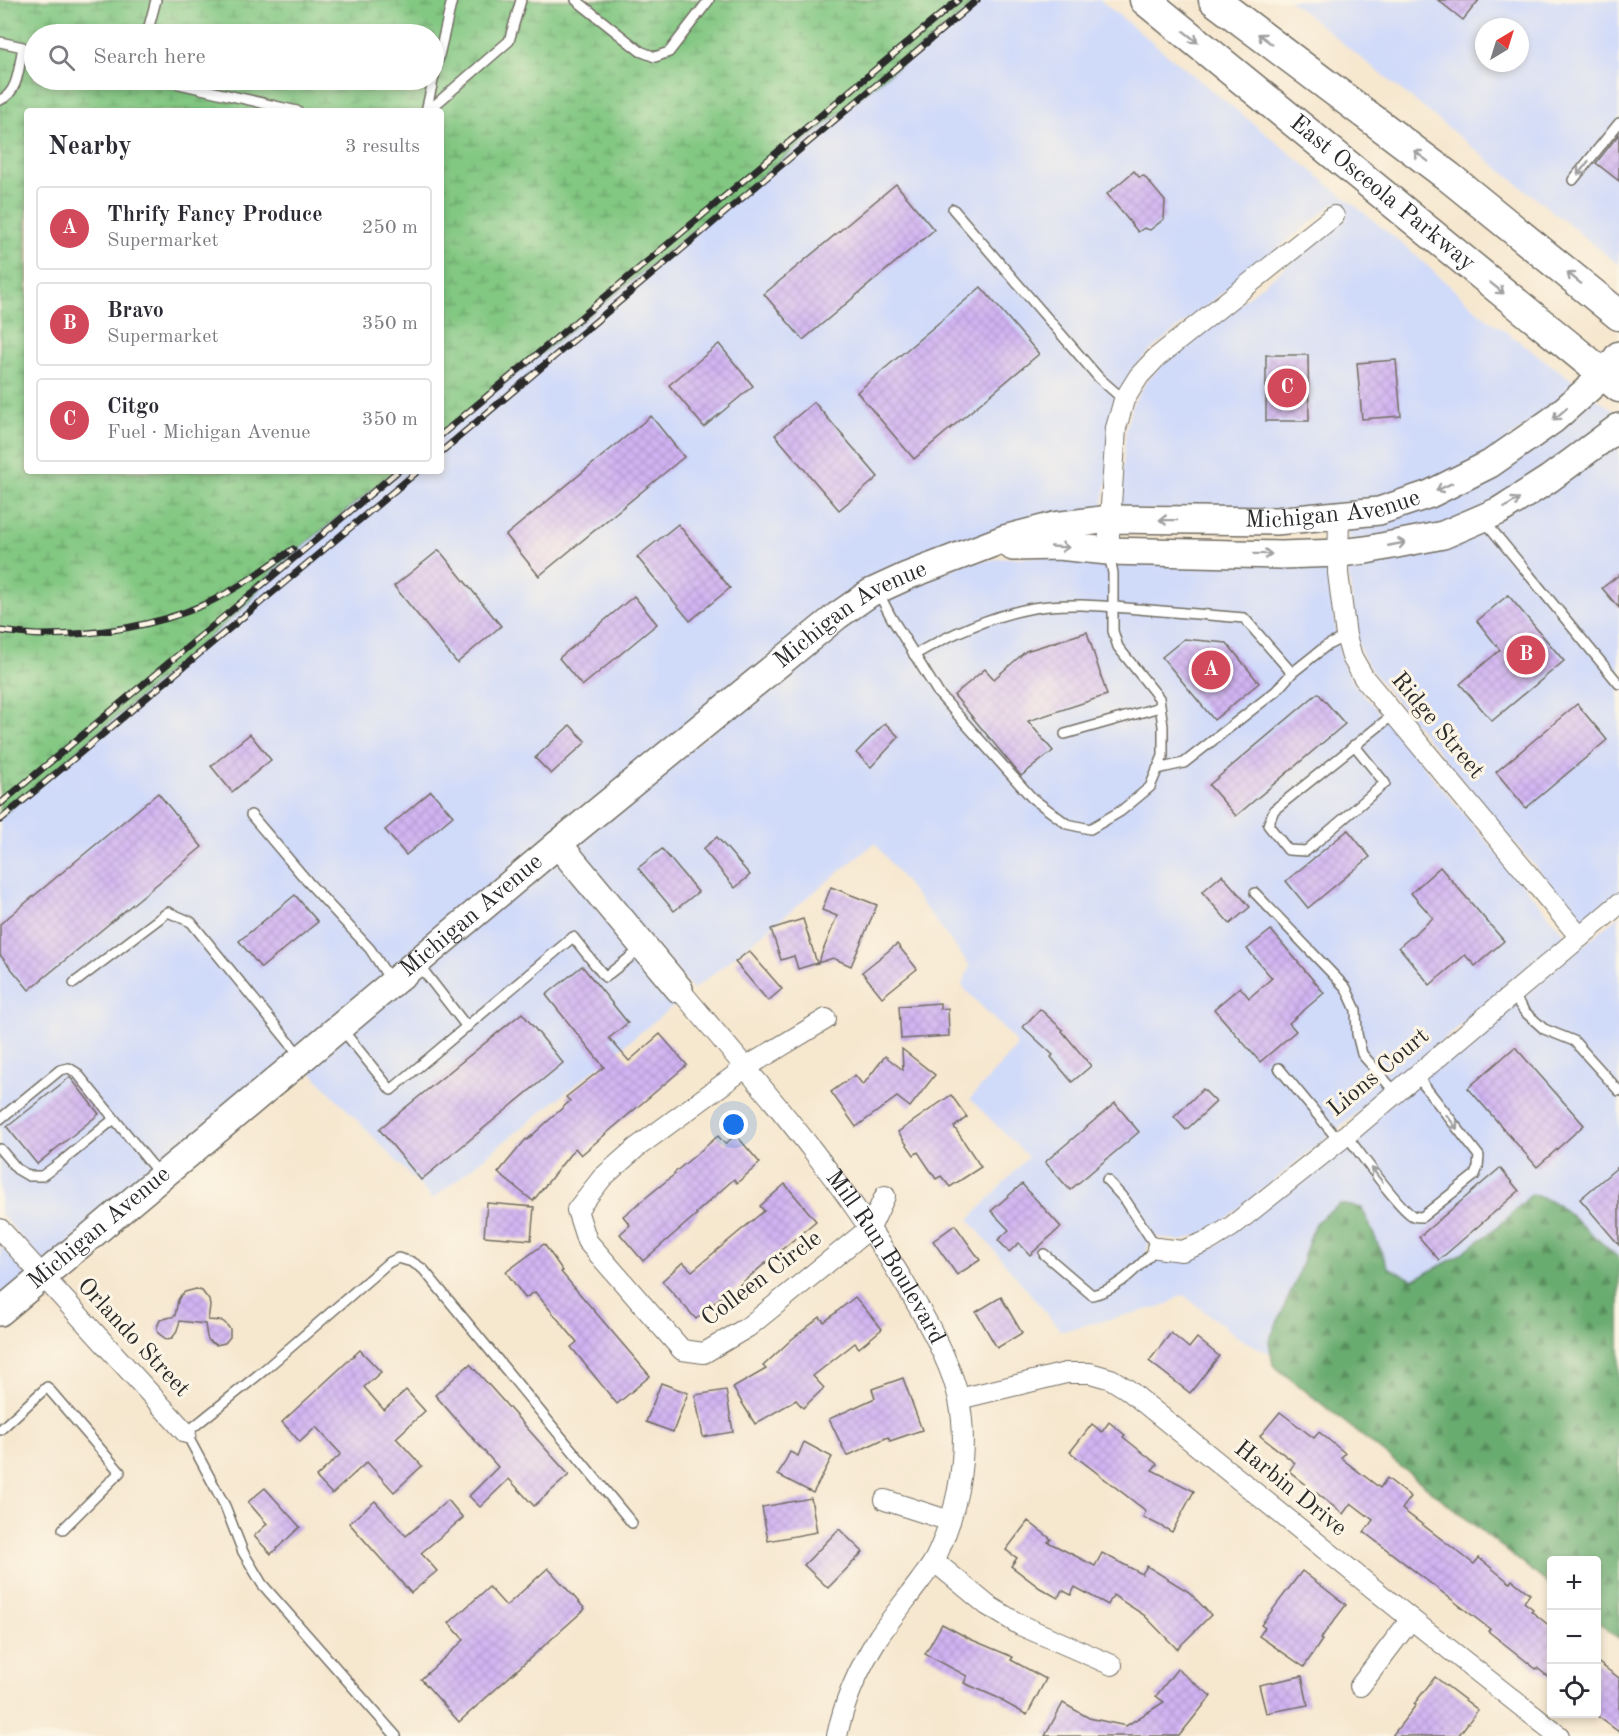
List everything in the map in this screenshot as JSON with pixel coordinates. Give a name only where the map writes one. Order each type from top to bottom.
[{"type":"main road","name":"East Osceola Parkway","points":[[1145,0],[1614,372]]},
{"type":"main road","name":"East Osceola Parkway","points":[[1214,0],[1449,177],[1619,315]]},
{"type":"main road","name":"Michigan Avenue","points":[[0,1312],[558,844],[837,616],[877,590],[964,553],[1004,539],[1054,526],[1110,519],[1276,521],[1379,511],[1430,494],[1490,464],[1553,420],[1614,372]]},
{"type":"main road","name":"Michigan Avenue","points":[[964,553],[1058,546],[1108,552],[1281,555],[1366,550],[1443,535],[1499,511],[1549,479],[1619,426]]},
{"type":"main road","name":"Mill Run Boulevard","points":[[558,844],[679,989]]},
{"type":"street","points":[[1108,552],[1116,428],[1124,400],[1139,376],[1156,358],[1334,216]]},
{"type":"street","name":"Ridge Street","points":[[1339,514],[1338,573],[1346,636],[1357,667],[1580,937]]},
{"type":"street","name":"Lions Court","points":[[1156,1248],[1182,1251],[1210,1240],[1231,1227],[1342,1138],[1619,904]]},
{"type":"street","name":"Mill Run Boulevard","points":[[679,989],[745,1068],[870,1228],[927,1321],[945,1360],[959,1399],[963,1441],[958,1488],[950,1521],[934,1560],[879,1637],[858,1674],[841,1715],[837,1736]]},
{"type":"street","points":[[745,1068],[826,1019]]},
{"type":"street","name":"Colleen Circle","points":[[745,1068],[636,1148],[602,1178],[577,1210],[587,1241],[682,1350],[704,1353],[748,1327],[870,1228]]},
{"type":"street","points":[[870,1228],[885,1196]]},
{"type":"street","name":"Orlando Street","points":[[0,1229],[186,1433]]},
{"type":"street","name":"Harbin Drive","points":[[959,1399],[1066,1373],[1090,1373],[1111,1379],[1127,1389],[1559,1736]]},
{"type":"street","points":[[885,1500],[950,1521]]},
{"type":"street","points":[[934,1560],[987,1605],[1020,1625],[1112,1665]]},
{"type":"street","points":[[1360,1686],[1412,1619]]},
{"type":"lane","points":[[150,24],[156,0]]},
{"type":"lane","points":[[444,36],[452,0]]},
{"type":"lane","points":[[431,108],[509,41],[521,0]]},
{"type":"lane","points":[[576,0],[640,51],[655,57],[669,52],[709,0]]},
{"type":"lane","points":[[0,42],[23,47],[13,90],[6,98],[0,100]]},
{"type":"lane","points":[[208,90],[285,108]]},
{"type":"lane","points":[[428,108],[432,90]]},
{"type":"lane","points":[[251,108],[253,100]]},
{"type":"lane","points":[[1573,180],[1619,123]]},
{"type":"lane","points":[[953,209],[1099,378],[1124,400]]},
{"type":"lane","points":[[1482,518],[1615,672],[1619,684]]},
{"type":"lane","points":[[877,590],[891,617],[939,694],[1032,798],[1066,824],[1090,829],[1120,811],[1150,787],[1163,756],[1163,726],[1159,698],[1118,647],[1113,631],[1113,573],[1108,552]]},
{"type":"lane","points":[[914,655],[939,640],[971,626],[1006,615],[1035,608],[1067,605],[1113,606],[1244,618],[1292,673]]},
{"type":"lane","points":[[1157,769],[1184,763],[1276,691],[1292,673],[1326,646],[1346,636]]},
{"type":"lane","points":[[1065,734],[1160,707]]},
{"type":"lane","points":[[1354,745],[1385,783],[1306,851],[1288,850],[1268,825],[1274,810],[1354,745],[1394,714]]},
{"type":"lane","points":[[251,815],[308,882],[370,949],[393,983]]},
{"type":"lane","points":[[1255,893],[1346,988],[1356,1011],[1357,1034],[1362,1054],[1396,1093]]},
{"type":"lane","points":[[74,983],[168,912],[191,922],[302,1059]]},
{"type":"lane","points":[[340,1027],[392,1090],[573,937],[605,977],[644,947]]},
{"type":"lane","points":[[417,962],[467,1027]]},
{"type":"lane","points":[[1512,994],[1525,1012],[1544,1029],[1574,1041],[1619,1091]]},
{"type":"lane","points":[[0,1119],[60,1070],[69,1068],[77,1073],[161,1177]]},
{"type":"lane","points":[[1279,1068],[1407,1212],[1414,1217],[1422,1217],[1475,1175],[1479,1156],[1416,1075]]},
{"type":"lane","points":[[0,1149],[17,1169],[29,1176],[42,1176],[114,1119]]},
{"type":"lane","points":[[1044,1254],[1092,1294],[1105,1292],[1123,1280],[1156,1248],[1126,1201],[1107,1180]]},
{"type":"lane","points":[[396,1736],[262,1584],[243,1552],[225,1506],[186,1433],[263,1371],[388,1263],[398,1258],[423,1269],[632,1523]]},
{"type":"lane","points":[[0,1430],[47,1387],[120,1472],[63,1529]]},
{"type":"shaded area","points":[[980,0],[1100,0],[1405,246],[1480,313],[1579,385],[1486,456],[1378,501],[1276,512],[1120,510],[1126,428],[1133,403],[1146,382],[1162,365],[1347,218],[1336,202],[1151,350],[1131,371],[1101,511],[904,567],[44,1263],[0,1213],[0,817],[246,605],[274,569],[391,474],[444,474],[444,432]]},
{"type":"shaded area","points":[[1289,0],[1619,0],[1619,265]]},
{"type":"shaded area","points":[[1594,396],[1619,415],[1495,502],[1441,526],[1349,542],[1349,523]]},
{"type":"shaded area","points":[[1619,438],[1619,892],[1582,923],[1372,672],[1358,643],[1348,562],[1366,560]]},
{"type":"shaded area","points":[[1056,556],[1329,563],[1337,639],[1342,661],[1348,673],[1566,936],[1333,1133],[1226,1219],[1207,1231],[1182,1241],[1150,1236],[1145,1256],[1180,1261],[1213,1249],[1619,916],[1619,1258],[1557,1204],[1532,1194],[1497,1228],[1453,1259],[1413,1280],[1388,1267],[1362,1208],[1315,1223],[1295,1283],[1269,1341],[1271,1354],[1239,1338],[1181,1295],[1167,1305],[1061,1331],[969,1220],[1028,1157],[970,1099],[1017,1046],[962,986],[970,966],[875,843],[693,990],[571,845],[874,602],[965,563],[1005,558]]},
{"type":"shaded area","points":[[555,858],[677,1003],[433,1199],[307,1068]]},
{"type":"shaded area","points":[[0,1245],[28,1277],[0,1300]]},
{"type":"green space","points":[[0,0],[980,0],[444,432],[444,108],[24,108],[24,474],[391,474],[274,569],[246,605],[0,817]]},
{"type":"green space","points":[[1532,1194],[1557,1204],[1619,1258],[1619,1639],[1601,1624],[1601,1556],[1547,1556],[1547,1583],[1273,1365],[1269,1341],[1295,1283],[1315,1223],[1340,1204],[1362,1208],[1388,1267],[1413,1280],[1453,1259],[1497,1228]]},
{"type":"building","points":[[1438,0],[1479,0],[1463,20]]},
{"type":"building","points":[[1619,134],[1619,181],[1596,163]]},
{"type":"building","points":[[1134,171],[1139,177],[1144,176],[1165,201],[1164,219],[1150,230],[1144,228],[1138,232],[1107,194]]},
{"type":"building","points":[[896,184],[934,230],[803,340],[764,294]]},
{"type":"building","points":[[981,287],[1039,354],[914,459],[857,392]]},
{"type":"building","points":[[719,344],[753,386],[704,427],[669,385]]},
{"type":"building","points":[[1266,355],[1308,355],[1309,421],[1266,421]]},
{"type":"building","points":[[1396,360],[1401,416],[1362,419],[1357,363]]},
{"type":"building","points":[[814,402],[878,477],[839,510],[775,435]]},
{"type":"building","points":[[651,416],[684,457],[539,576],[506,535]]},
{"type":"building","points":[[678,524],[730,588],[690,621],[637,557]]},
{"type":"building","points":[[439,550],[501,626],[457,663],[394,586]]},
{"type":"building","points":[[1619,575],[1619,608],[1602,588]]},
{"type":"building","points":[[1508,595],[1564,661],[1492,721],[1460,684],[1500,650],[1477,621]]},
{"type":"building","points":[[634,596],[657,624],[582,686],[559,658]]},
{"type":"building","points":[[1087,632],[1107,695],[1028,721],[1053,751],[1021,776],[954,695],[985,669],[994,679],[1026,651]]},
{"type":"building","points":[[1184,639],[1227,643],[1259,683],[1214,720],[1162,657]]},
{"type":"building","points":[[1318,693],[1345,724],[1236,816],[1209,785]]},
{"type":"building","points":[[1577,704],[1607,740],[1526,808],[1496,772]]},
{"type":"building","points":[[885,723],[899,737],[871,767],[856,753]]},
{"type":"building","points":[[570,725],[586,742],[551,774],[535,758]]},
{"type":"building","points":[[250,734],[271,760],[232,792],[211,766]]},
{"type":"building","points":[[431,791],[453,816],[406,855],[385,830]]},
{"type":"building","points":[[158,793],[202,847],[29,990],[0,955],[0,924]]},
{"type":"building","points":[[1348,830],[1370,857],[1308,908],[1286,881]]},
{"type":"building","points":[[717,837],[750,875],[735,888],[703,849]]},
{"type":"building","points":[[662,849],[698,892],[674,911],[638,868]]},
{"type":"building","points":[[1440,867],[1504,941],[1475,966],[1465,955],[1430,985],[1399,947],[1433,918],[1411,893]]},
{"type":"building","points":[[1222,875],[1250,907],[1230,924],[1202,892]]},
{"type":"building","points":[[831,887],[877,905],[851,966],[833,958],[818,963],[837,916],[822,910]]},
{"type":"building","points":[[295,895],[318,922],[261,968],[239,941]]},
{"type":"building","points":[[803,919],[817,963],[798,969],[794,956],[781,960],[771,929]]},
{"type":"building","points":[[1271,930],[1324,993],[1289,1023],[1296,1031],[1260,1062],[1214,1009],[1240,987],[1249,998],[1272,978],[1247,949]]},
{"type":"building","points":[[897,944],[917,969],[882,997],[862,972]]},
{"type":"building","points":[[749,951],[782,989],[768,1001],[735,962]]},
{"type":"building","points":[[582,966],[628,1023],[609,1038],[629,1061],[660,1034],[687,1065],[581,1155],[575,1148],[533,1201],[498,1173],[526,1139],[570,1101],[566,1097],[604,1067],[546,995]]},
{"type":"building","points":[[940,1003],[940,1009],[948,1008],[949,1036],[901,1039],[899,1006]]},
{"type":"building","points":[[1040,1009],[1063,1030],[1091,1066],[1072,1082],[1051,1057],[1053,1055],[1023,1027]]},
{"type":"building","points":[[522,1013],[563,1063],[421,1180],[379,1129]]},
{"type":"building","points":[[1515,1047],[1584,1125],[1537,1167],[1468,1088]]},
{"type":"building","points":[[902,1049],[935,1075],[910,1107],[897,1097],[856,1127],[831,1092],[855,1075],[863,1085],[885,1056],[903,1070]]},
{"type":"building","points":[[70,1077],[99,1114],[37,1164],[7,1127]]},
{"type":"building","points":[[1203,1089],[1216,1102],[1186,1130],[1174,1117]]},
{"type":"building","points":[[951,1095],[967,1117],[954,1127],[981,1167],[950,1187],[941,1176],[936,1179],[918,1152],[914,1155],[898,1132]]},
{"type":"building","points":[[1115,1103],[1139,1132],[1070,1190],[1045,1162]]},
{"type":"building","points":[[736,1135],[760,1163],[737,1183],[734,1179],[643,1261],[620,1234],[630,1225],[623,1216],[718,1136],[725,1144]]},
{"type":"building","points":[[1619,1166],[1619,1245],[1580,1199]]},
{"type":"building","points":[[1500,1168],[1519,1191],[1439,1260],[1419,1237]]},
{"type":"building","points":[[785,1184],[816,1221],[696,1319],[662,1281],[683,1262],[692,1271],[764,1211],[760,1206]]},
{"type":"building","points":[[1022,1184],[1061,1227],[1030,1255],[1019,1243],[1009,1252],[998,1240],[1009,1230],[991,1211]]},
{"type":"building","points":[[487,1203],[534,1207],[531,1240],[484,1236]]},
{"type":"building","points":[[955,1225],[980,1260],[957,1275],[933,1241]]},
{"type":"building","points":[[544,1244],[563,1271],[561,1272],[650,1376],[617,1404],[571,1347],[577,1342],[535,1292],[525,1298],[506,1272]]},
{"type":"building","points":[[196,1289],[202,1291],[209,1300],[208,1320],[222,1321],[230,1329],[230,1337],[225,1343],[216,1345],[209,1341],[205,1324],[180,1321],[172,1338],[166,1339],[158,1333],[157,1327],[160,1320],[175,1316],[181,1295]]},
{"type":"building","points":[[855,1297],[882,1329],[859,1348],[855,1343],[813,1376],[824,1388],[803,1408],[796,1400],[755,1424],[733,1388],[766,1369],[763,1366],[820,1317],[824,1322]]},
{"type":"building","points":[[1001,1297],[1022,1333],[997,1348],[976,1312]]},
{"type":"building","points":[[1171,1333],[1189,1348],[1197,1338],[1219,1356],[1190,1393],[1149,1361]]},
{"type":"building","points":[[360,1350],[381,1372],[364,1387],[384,1410],[406,1390],[425,1411],[396,1438],[422,1466],[394,1492],[367,1462],[332,1494],[316,1477],[341,1454],[316,1427],[300,1442],[282,1422]]},
{"type":"building","points":[[470,1364],[569,1475],[534,1506],[509,1479],[480,1507],[469,1496],[498,1467],[435,1395]]},
{"type":"building","points":[[903,1378],[922,1430],[890,1441],[888,1437],[847,1456],[829,1419],[875,1398],[872,1389]]},
{"type":"building","points":[[661,1383],[688,1393],[673,1432],[646,1422]]},
{"type":"building","points":[[726,1390],[733,1432],[703,1437],[695,1395]]},
{"type":"building","points":[[1280,1412],[1314,1438],[1319,1432],[1345,1453],[1341,1458],[1380,1488],[1387,1478],[1411,1497],[1402,1509],[1474,1564],[1479,1558],[1510,1583],[1512,1580],[1530,1594],[1524,1602],[1547,1624],[1547,1676],[1364,1532],[1373,1520],[1351,1503],[1343,1514],[1289,1471],[1295,1463],[1260,1436]]},
{"type":"building","points":[[1109,1422],[1125,1435],[1123,1437],[1157,1464],[1152,1470],[1194,1491],[1172,1532],[1143,1517],[1146,1511],[1070,1452],[1092,1424],[1102,1432]]},
{"type":"building","points":[[804,1442],[832,1457],[813,1493],[778,1475],[790,1452],[798,1456]]},
{"type":"building","points":[[265,1488],[300,1527],[271,1554],[254,1536],[267,1524],[248,1502]]},
{"type":"building","points":[[811,1498],[817,1532],[768,1541],[762,1507]]},
{"type":"building","points":[[448,1500],[463,1518],[421,1553],[437,1571],[411,1593],[349,1523],[375,1501],[406,1536]]},
{"type":"building","points":[[1028,1521],[1051,1539],[1048,1542],[1095,1566],[1102,1553],[1142,1574],[1147,1566],[1189,1592],[1211,1615],[1177,1649],[1144,1615],[1113,1595],[1108,1605],[1075,1587],[1071,1595],[1062,1590],[1058,1598],[1040,1588],[1011,1566],[1017,1558],[1006,1550]]},
{"type":"building","points":[[839,1529],[863,1552],[828,1588],[804,1565]]},
{"type":"building","points":[[548,1568],[585,1609],[459,1722],[421,1679],[464,1640],[449,1623],[489,1587],[506,1606]]},
{"type":"building","points":[[1302,1571],[1346,1605],[1320,1639],[1322,1640],[1304,1667],[1259,1636],[1265,1628],[1261,1625]]},
{"type":"building","points":[[942,1624],[970,1639],[1013,1657],[1011,1660],[1046,1679],[1027,1715],[1003,1700],[964,1683],[967,1676],[925,1654]]},
{"type":"building","points":[[1601,1665],[1619,1678],[1619,1732],[1600,1718]]},
{"type":"building","points":[[1177,1669],[1211,1696],[1179,1736],[1045,1736],[1063,1703],[1089,1718],[1126,1726],[1164,1702],[1156,1696]]},
{"type":"building","points":[[1302,1676],[1308,1705],[1266,1713],[1259,1685]]},
{"type":"building","points":[[1435,1677],[1478,1710],[1458,1736],[1392,1736],[1416,1705],[1414,1704]]},
{"type":"railway","points":[[444,432],[958,0]]},
{"type":"railway","points":[[444,449],[977,0]]},
{"type":"railway","points":[[0,804],[394,474]]},
{"type":"railway","points":[[0,820],[414,474]]},
{"type":"railway","points":[[0,631],[61,635],[124,628],[164,619],[184,613],[227,593],[293,549]]},
{"type":"place","name":"Citgo","points":[[1287,388]]},
{"type":"place","name":"Bravo","points":[[1526,655]]},
{"type":"place","name":"Thrify Fancy Produce","points":[[1211,670]]}]
